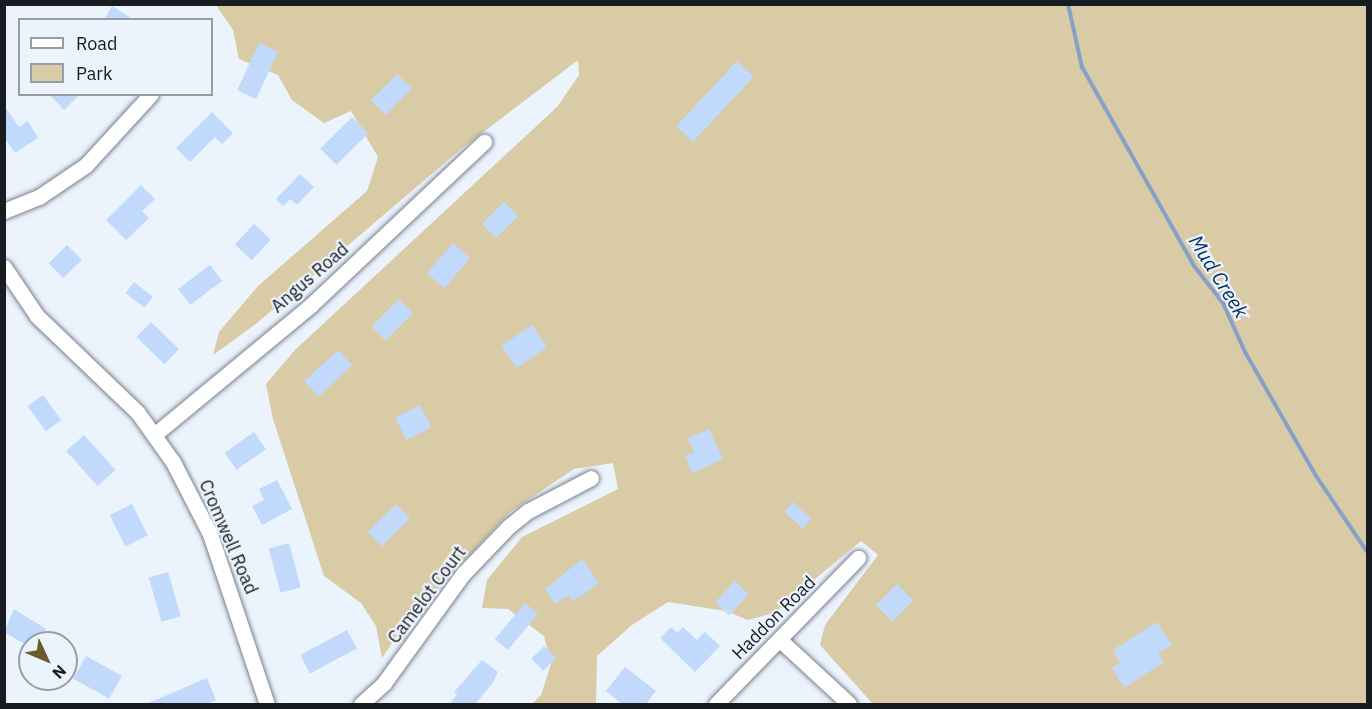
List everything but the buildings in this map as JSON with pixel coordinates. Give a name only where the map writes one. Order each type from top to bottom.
[{"type":"street","points":[[4,211],[39,197],[86,165],[149,96]]},
{"type":"street","name":"Angus Road","points":[[154,435],[311,304],[484,142]]},
{"type":"street","name":"Cromwell Road","points":[[4,267],[48,329],[138,413],[154,435],[210,534],[267,705]]},
{"type":"street","name":"Camelot Court","points":[[361,705],[384,683],[463,574],[508,527],[528,511],[591,478]]},
{"type":"street","name":"Haddon Road","points":[[716,705],[858,558]]},
{"type":"street","points":[[780,640],[849,705]]},
{"type":"green space","points":[[216,5],[1367,5],[1367,704],[873,704],[820,645],[825,625],[878,555],[861,541],[774,613],[748,620],[726,611],[668,602],[632,625],[597,656],[596,704],[532,704],[541,695],[551,664],[544,636],[508,609],[482,608],[487,580],[522,537],[618,489],[613,463],[574,469],[510,512],[407,621],[382,658],[376,626],[361,603],[324,576],[273,419],[266,384],[295,350],[557,107],[579,75],[578,60],[461,149],[257,323],[213,355],[219,332],[258,286],[367,191],[378,157],[351,111],[324,123],[292,100],[278,75],[239,59],[233,30]]},
{"type":"waterway","name":"Mud Creek","points":[[1068,4],[1082,67],[1194,266],[1223,303],[1245,352],[1316,476],[1368,553]]}]
